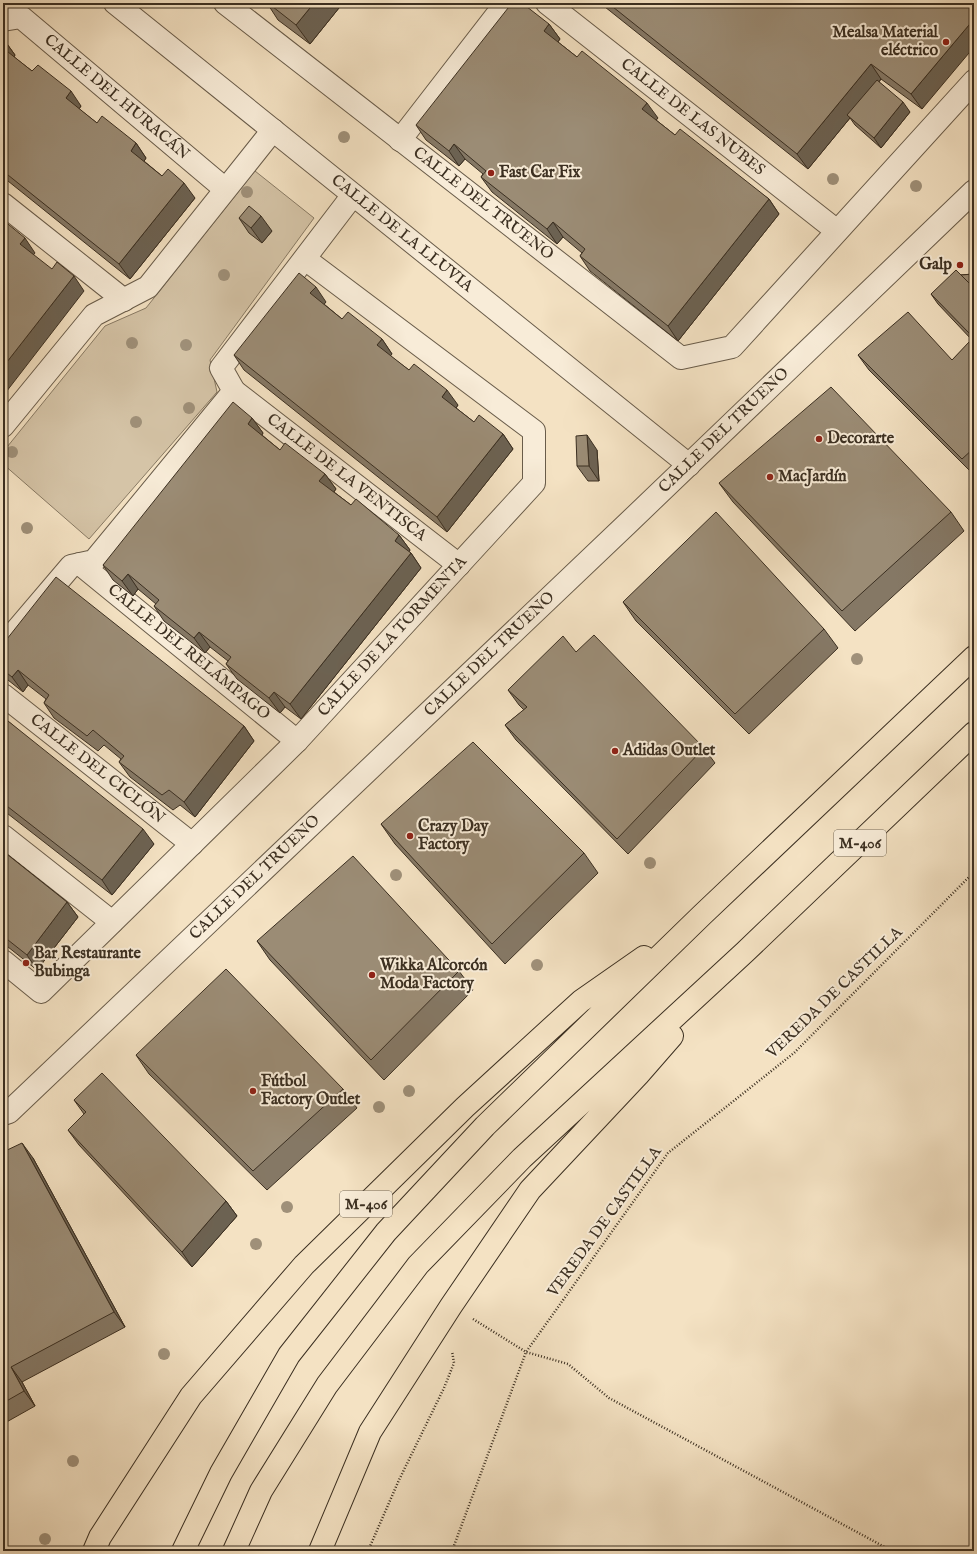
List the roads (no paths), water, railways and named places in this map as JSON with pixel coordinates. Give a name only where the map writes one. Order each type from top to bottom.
[{"type":"highway","name":"M-406","points":[[183,1551],[221,1473],[289,1355],[386,1232],[485,1126],[702,915],[974,657]]},
{"type":"highway","name":"M-406","points":[[234,1551],[261,1491],[327,1385],[418,1265],[522,1158],[745,952],[974,733]]},
{"type":"highway","name":"M-406","points":[[94,1551],[100,1537],[191,1396],[304,1265],[465,1107],[581,1001],[702,915]]},
{"type":"highway","name":"M-406","points":[[320,1551],[370,1432],[451,1306],[530,1190],[638,1075],[745,952]]},
{"type":"street","name":"CALLE DE LA LLUVIA","points":[[115,3],[689,465]]},
{"type":"street","name":"CALLE DEL TRUENO","points":[[224,3],[681,358],[732,347],[974,81]]},
{"type":"street","points":[[400,140],[506,3]]},
{"type":"street","name":"CALLE DE LAS NUBES","points":[[548,3],[837,231]]},
{"type":"street","name":"CALLE DEL HURACÁN","points":[[3,20],[21,17],[225,189]]},
{"type":"street","points":[[3,426],[94,315],[148,287],[273,130]]},
{"type":"street","name":"CALLE DEL TRUENO","points":[[3,1114],[9,1112],[689,465],[974,191]]},
{"type":"street","points":[[3,646],[71,566],[94,562],[234,391],[221,368],[353,195]]},
{"type":"street","points":[[3,204],[124,300]]},
{"type":"street","name":"CALLE DE LA TORMENTA","points":[[3,961],[41,992],[297,740],[534,483],[534,431],[305,259]]},
{"type":"street","name":"CALLE DE LA VENTISCA","points":[[234,391],[459,565]]},
{"type":"street","name":"CALLE DEL RELÁMPAGO","points":[[80,564],[297,740]]},
{"type":"street","name":"CALLE DEL CICLÓN","points":[[3,695],[192,844]]},
{"type":"street","points":[[3,836],[112,922]]},
{"type":"place","name":"Mealsa Material eléctrico","points":[[946,42]]},
{"type":"place","name":"Fast Car Fix","points":[[491,173]]},
{"type":"place","name":"Galp","points":[[960,265]]},
{"type":"place","name":"Decorarte","points":[[819,439]]},
{"type":"place","name":"MacJardín","points":[[770,477]]},
{"type":"place","name":"Adidas Outlet","points":[[615,751]]},
{"type":"place","name":"Crazy Day Factory","points":[[410,836]]},
{"type":"place","name":"Bar Restaurante Bubinga","points":[[26,963]]},
{"type":"place","name":"Wikka Alcorcón Moda Factory","points":[[372,975]]},
{"type":"place","name":"Fútbol Factory Outlet","points":[[253,1091]]}]
